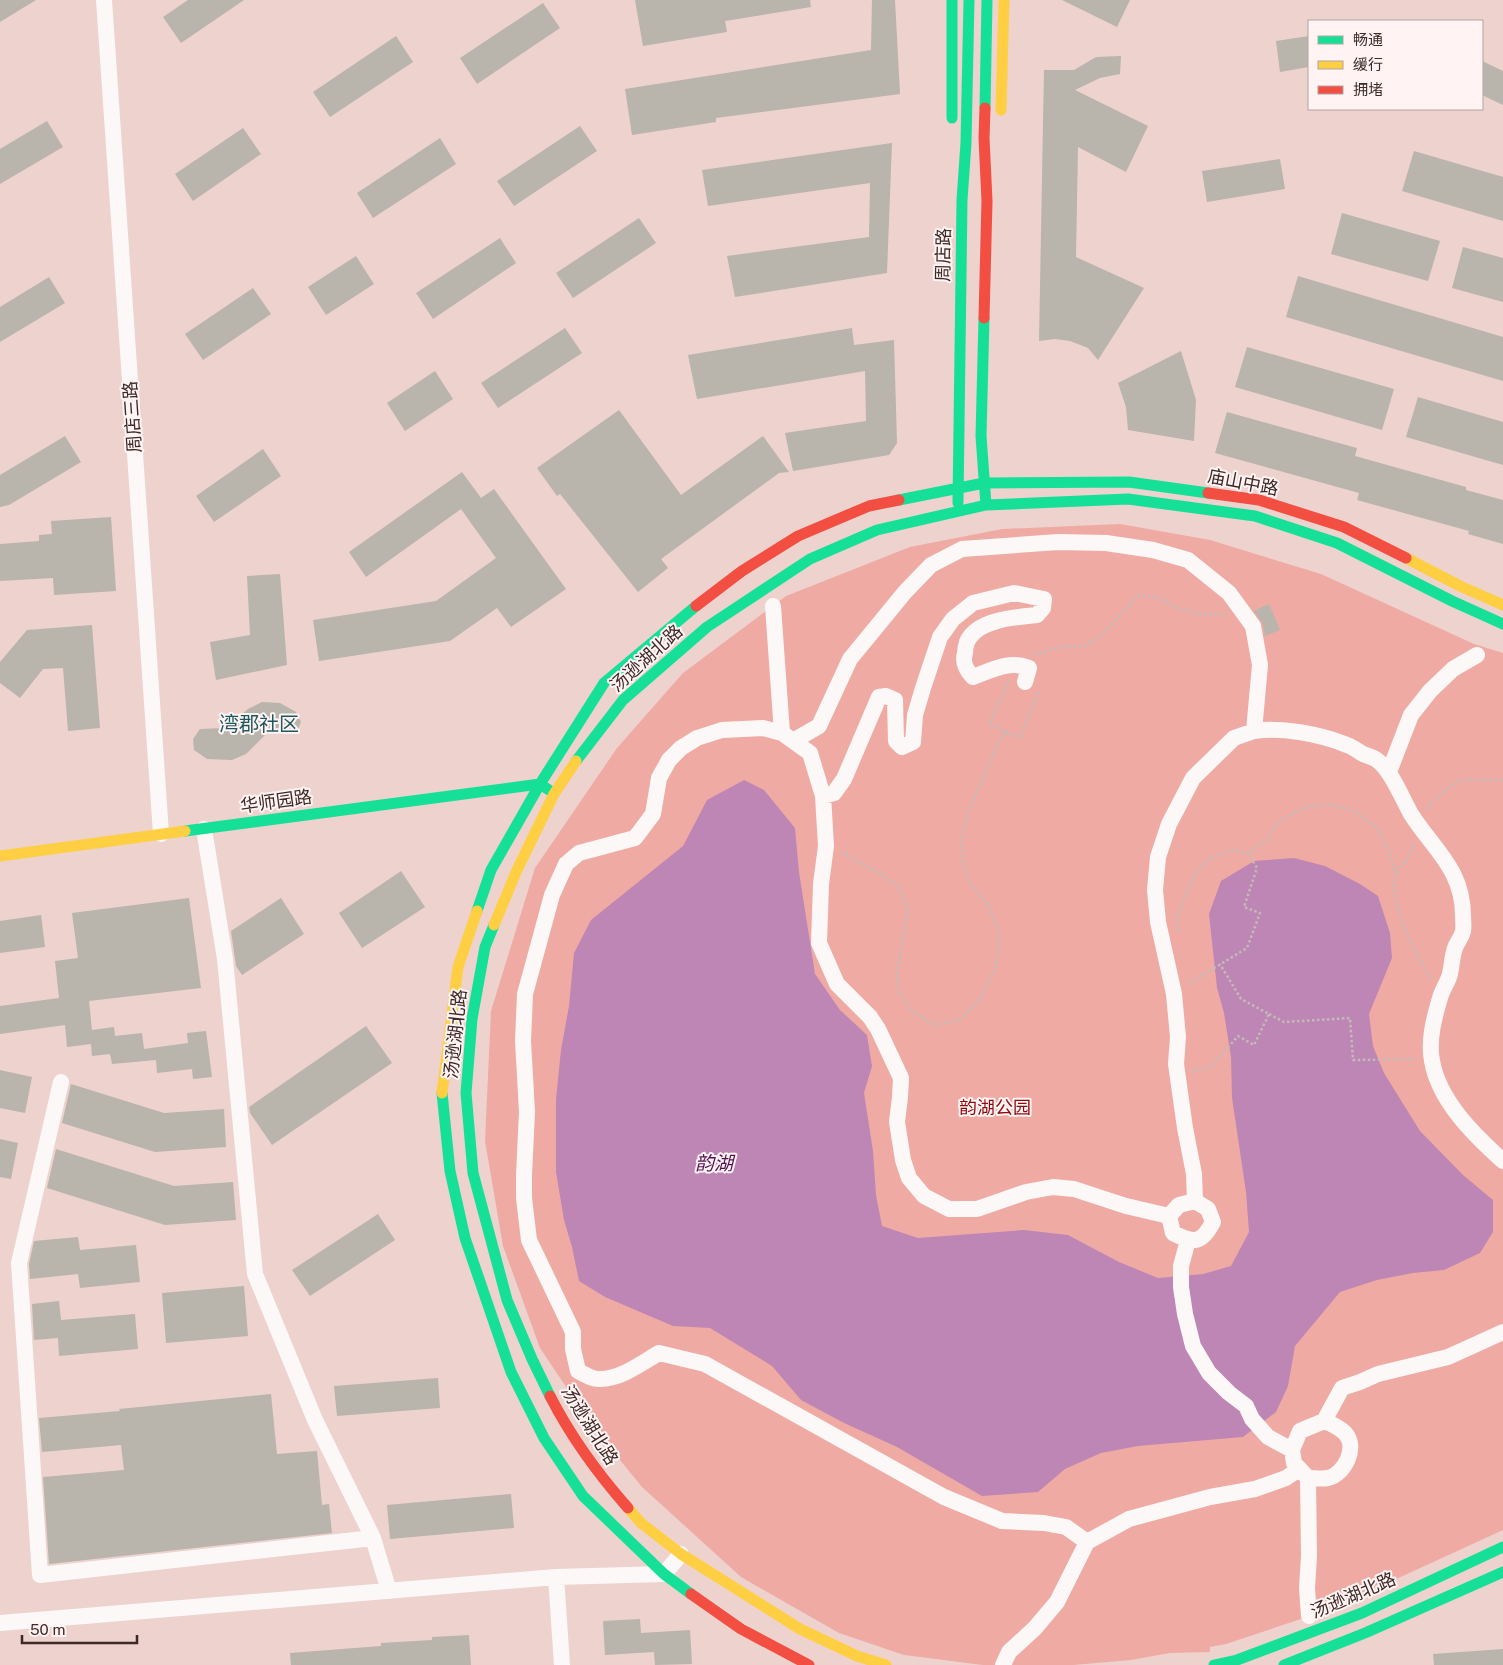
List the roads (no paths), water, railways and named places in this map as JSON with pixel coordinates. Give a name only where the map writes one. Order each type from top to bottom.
[{"type":"street","name":"周店三路","points":[[104,0],[161,834]]},
{"type":"street","points":[[952,0],[951,74],[953,131]]},
{"type":"street","name":"周店路","points":[[959,511],[957,488],[962,200],[966,143],[970,0]]},
{"type":"street","points":[[986,505],[981,436],[987,201],[984,138],[987,0]]},
{"type":"street","points":[[1000,119],[1004,0]]},
{"type":"street","points":[[954,151],[962,200]]},
{"type":"street","points":[[987,201],[996,155]]},
{"type":"street","name":"庙山中路","points":[[957,488],[984,484],[1129,482],[1259,500],[1344,527],[1460,586],[1503,605]]},
{"type":"street","name":"汤逊湖北路","points":[[809,1665],[741,1629],[664,1574],[583,1496],[544,1438],[511,1372],[465,1238],[450,1171],[442,1096],[458,967],[491,870],[540,784],[604,683],[693,608],[742,571],[798,536],[869,506],[957,488]]},
{"type":"street","name":"庙山中路","points":[[986,505],[1128,499],[1255,516],[1338,543],[1452,601],[1503,624]]},
{"type":"street","name":"汤逊湖北路","points":[[886,1665],[857,1656],[800,1629],[682,1554],[641,1523],[605,1482],[562,1419],[532,1359],[508,1300],[473,1173],[466,1093],[472,1019],[485,947],[517,870],[554,794],[586,747],[623,700],[707,627],[810,559],[877,530],[986,505]]},
{"type":"street","points":[[788,737],[819,726],[850,659],[904,592],[931,565],[962,549],[1058,542],[1106,543],[1153,550],[1188,560],[1229,593],[1253,626],[1260,666],[1254,731]]},
{"type":"street","points":[[823,796],[834,793],[844,778],[879,697],[886,696],[895,700],[896,741],[902,747],[913,742],[915,715],[940,637],[952,619],[973,603],[1014,593],[1044,600],[1043,608],[1037,615],[994,621],[979,629],[968,640],[963,657],[966,670],[973,677],[1002,666],[1019,663],[1029,668],[1026,682]]},
{"type":"street","points":[[773,606],[788,737]]},
{"type":"street","points":[[1389,772],[1411,715],[1430,691],[1453,669],[1477,655]]},
{"type":"street","points":[[1087,1542],[1066,1527],[1044,1523],[1002,1521],[944,1497],[705,1364],[659,1353],[635,1368],[599,1380],[578,1371],[573,1349],[573,1332],[529,1240],[524,1198],[527,1112],[523,1041],[525,994],[552,895],[566,864],[579,853],[635,838],[653,814],[659,778],[669,760],[697,738],[722,730],[763,728],[788,737],[810,753],[823,796],[826,846],[821,884],[819,943],[837,984],[870,1017],[878,1029],[901,1078],[897,1122],[903,1160],[909,1178],[924,1196],[949,1209],[976,1209],[1026,1192],[1053,1187],[1074,1189],[1126,1206],[1169,1216]]},
{"type":"street","points":[[1195,1201],[1194,1174],[1176,1064],[1178,1037],[1174,994],[1158,922],[1154,890],[1158,857],[1168,824],[1193,778],[1234,738],[1254,731],[1270,729],[1292,731],[1346,745],[1377,760],[1389,772],[1400,795],[1454,874],[1463,902],[1463,932],[1455,948],[1449,976],[1440,997],[1430,1041],[1431,1058],[1435,1076],[1450,1101],[1471,1129],[1503,1161]]},
{"type":"street","name":"华师园路","points":[[0,856],[540,784]]},
{"type":"street","points":[[540,784],[554,794]]},
{"type":"street","points":[[204,829],[226,959],[255,1274],[315,1420],[373,1538],[389,1591]]},
{"type":"street","points":[[61,1082],[19,1263],[40,1575],[373,1538]]},
{"type":"street","points":[[1195,1201],[1208,1209],[1212,1222],[1208,1231],[1199,1240],[1188,1240],[1173,1233],[1169,1216],[1179,1205],[1195,1201]]},
{"type":"street","points":[[1188,1240],[1181,1266],[1182,1288],[1185,1314],[1193,1346],[1209,1373],[1229,1393],[1246,1406],[1252,1419],[1268,1437],[1292,1450]]},
{"type":"street","points":[[1324,1422],[1342,1388],[1378,1374],[1448,1357],[1503,1332]]},
{"type":"street","points":[[1003,1665],[1009,1652],[1035,1628],[1057,1602],[1087,1542],[1129,1519],[1210,1497],[1254,1489],[1304,1473],[1329,1478],[1343,1470],[1348,1459],[1350,1446],[1347,1434],[1334,1424],[1324,1422],[1300,1431],[1292,1450],[1294,1463],[1304,1473],[1309,1556],[1307,1588],[1309,1616]]},
{"type":"street","name":"汤逊湖北路","points":[[1214,1665],[1237,1660],[1362,1613],[1503,1547]]},
{"type":"street","points":[[0,1623],[556,1577],[664,1574],[682,1554]]},
{"type":"street","points":[[1284,1665],[1365,1633],[1503,1572]]},
{"type":"street","points":[[556,1577],[562,1665]]},
{"type":"water","name":"韵湖","points":[[744,780],[764,790],[795,828],[799,872],[815,974],[840,1010],[867,1035],[872,1066],[864,1093],[873,1151],[876,1195],[882,1226],[918,1238],[1024,1230],[1068,1235],[1119,1262],[1158,1278],[1203,1274],[1231,1266],[1249,1232],[1246,1192],[1232,1098],[1231,1057],[1224,1013],[1217,988],[1209,914],[1221,881],[1254,861],[1294,858],[1325,866],[1360,884],[1378,896],[1390,933],[1392,958],[1369,1014],[1373,1046],[1384,1073],[1420,1131],[1463,1175],[1493,1200],[1493,1232],[1480,1253],[1444,1270],[1413,1273],[1377,1280],[1340,1292],[1295,1346],[1288,1386],[1276,1412],[1243,1437],[1138,1446],[1101,1453],[1065,1469],[1038,1492],[982,1496],[897,1447],[844,1423],[801,1400],[772,1366],[710,1328],[673,1326],[605,1297],[579,1281],[564,1220],[556,1172],[556,1099],[561,1050],[569,1006],[574,953],[591,920],[683,846],[707,800]]},
{"type":"district","name":"湾郡社区","points":[[259,724]]},
{"type":"park label","name":"韵湖公园","points":[[995,1107]]}]
